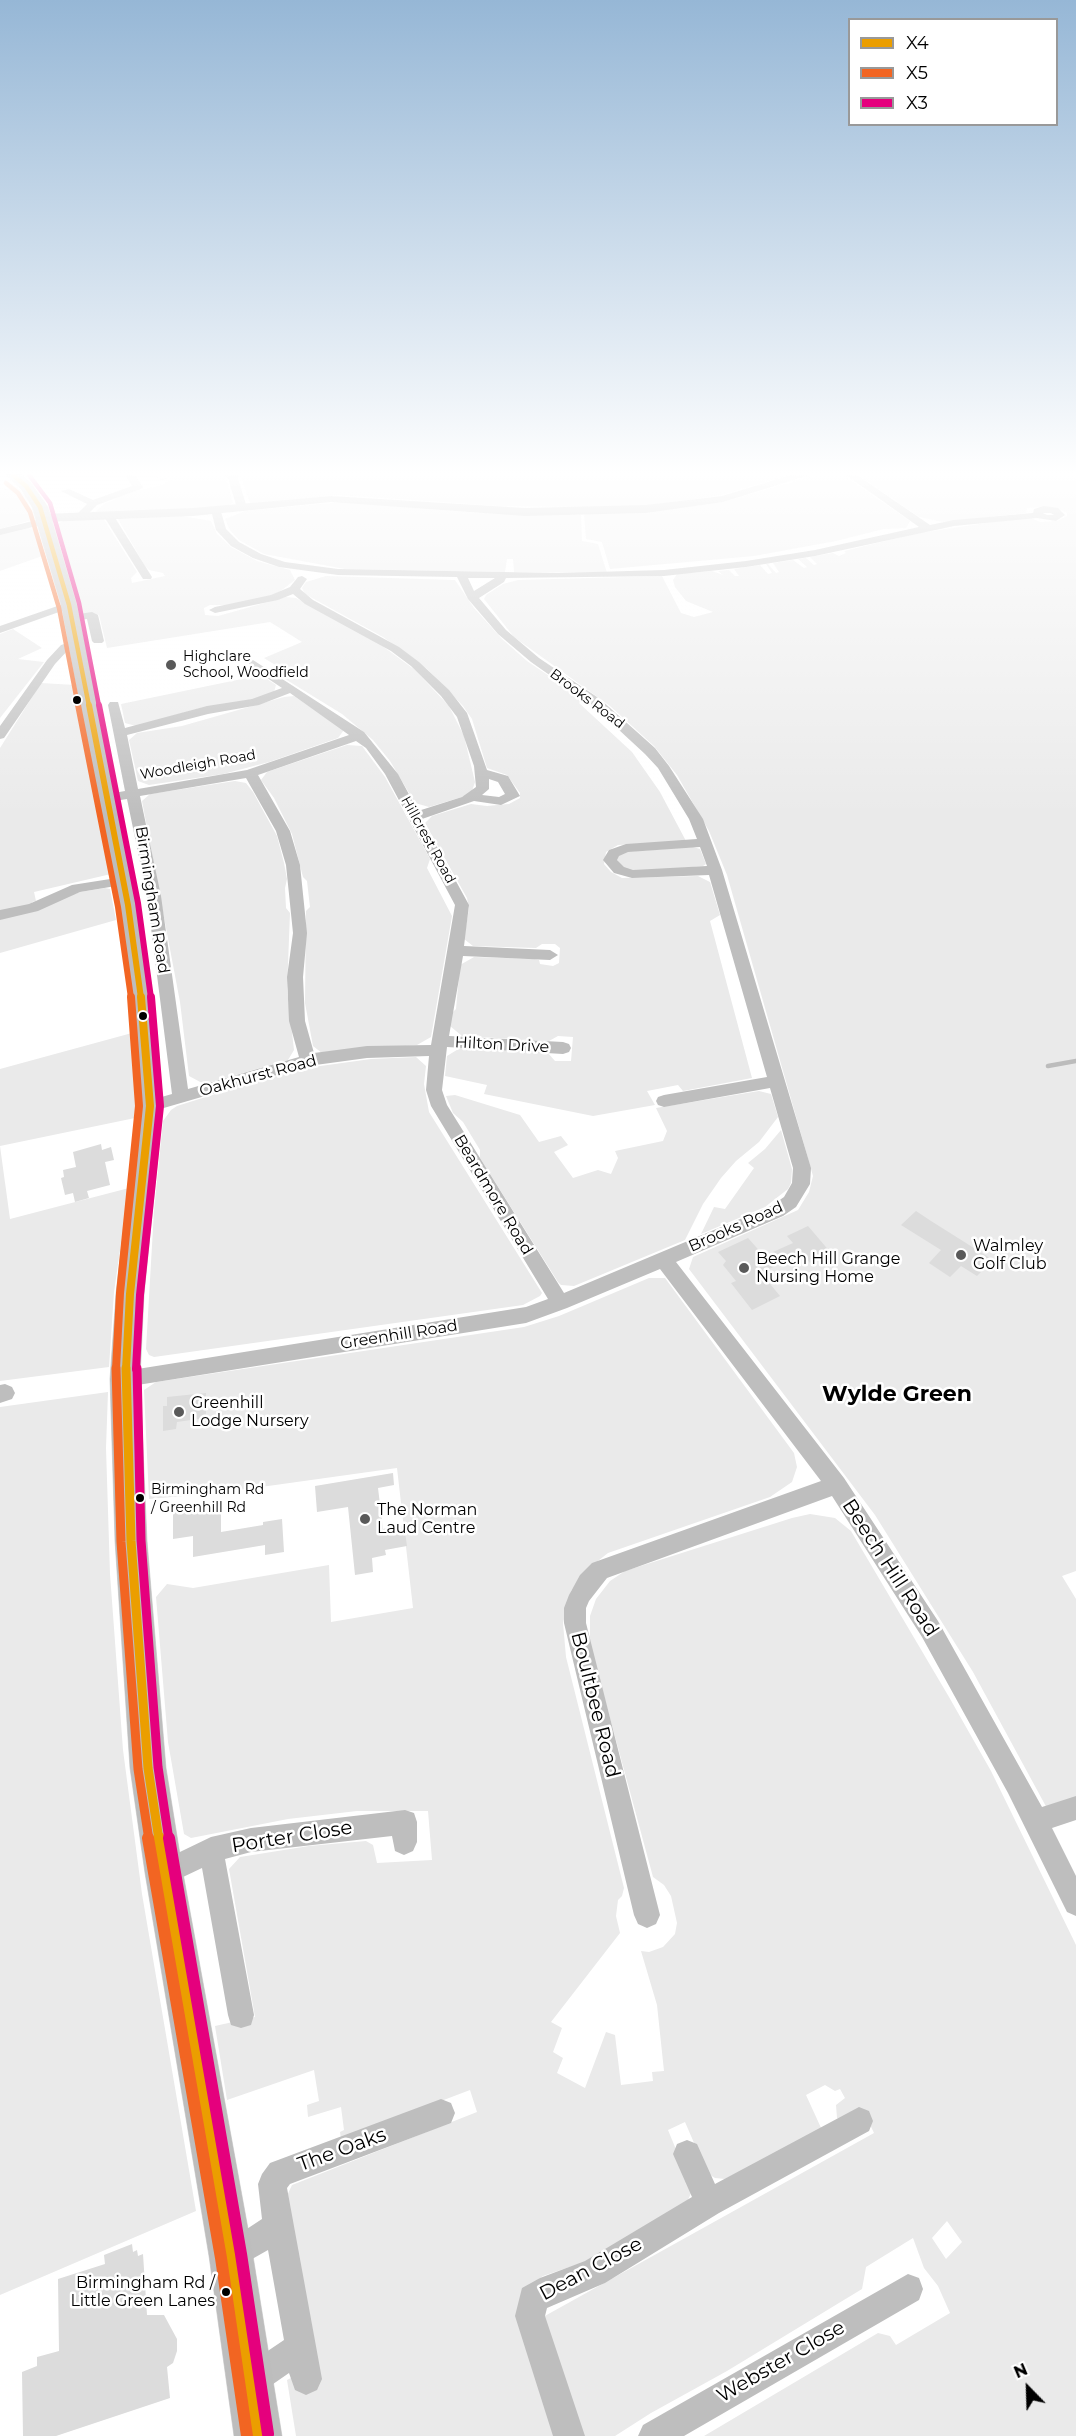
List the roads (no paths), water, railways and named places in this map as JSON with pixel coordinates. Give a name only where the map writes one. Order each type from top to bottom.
[{"type":"main road","name":"Birmingham Road","points":[[67,589],[79,627],[121,795],[123,881],[144,1021],[150,1106],[130,1294],[125,1378],[126,1452],[148,1768],[164,1874],[251,2380],[251,2434]]},
{"type":"street","points":[[215,610],[266,601],[294,589],[309,602],[396,649],[430,679],[463,716],[482,772],[482,789],[474,797],[414,817]]},
{"type":"street","name":"Brooks Road","points":[[468,589],[472,597],[502,632],[518,647],[596,702],[650,751],[691,812],[715,870],[802,1168],[801,1184],[795,1197],[777,1211],[663,1259]]},
{"type":"street","points":[[472,597],[487,589]]},
{"type":"street","points":[[0,630],[79,627]]},
{"type":"street","points":[[0,735],[51,662],[79,627]]},
{"type":"street","name":"Hillcrest Road","points":[[253,664],[360,735],[391,774],[458,895],[462,905],[434,1083]]},
{"type":"street","points":[[121,733],[207,710],[255,702],[291,688]]},
{"type":"street","name":"Birmingham Road","points":[[114,705],[121,733],[121,795],[154,896],[182,1097]]},
{"type":"street","name":"Woodleigh Road","points":[[121,795],[250,772],[360,735]]},
{"type":"street","points":[[250,772],[283,831],[293,865],[300,933],[295,977],[297,1021],[308,1060]]},
{"type":"street","points":[[474,797],[501,801],[513,796],[503,778],[482,772]]},
{"type":"street","points":[[705,843],[626,848],[614,853],[610,860],[619,870],[632,874],[715,870]]},
{"type":"street","points":[[0,915],[33,908],[45,897],[77,888],[123,881]]},
{"type":"street","points":[[456,951],[550,955]]},
{"type":"street","name":"Oakhurst Road","points":[[150,1106],[308,1060],[439,1046]]},
{"type":"street","name":"Hilton Drive","points":[[439,1046],[563,1048]]},
{"type":"street","points":[[664,1101],[776,1082]]},
{"type":"street","name":"Beardmore Road","points":[[434,1083],[439,1106],[560,1303]]},
{"type":"street","name":"Greenhill Road","points":[[125,1378],[526,1315],[663,1259]]},
{"type":"street","name":"Beech Hill Road","points":[[663,1259],[837,1485],[930,1629],[1017,1784],[1076,1903]]},
{"type":"street","name":"Boultbee Road","points":[[647,1915],[575,1623],[575,1608],[580,1595],[588,1582],[600,1570],[837,1485]]},
{"type":"street","points":[[1035,1822],[1076,1808]]},
{"type":"street","name":"Porter Close","points":[[164,1874],[211,1850],[251,1840],[405,1822],[404,1842]]},
{"type":"street","points":[[211,1850],[242,2015]]},
{"type":"street","name":"The Oaks","points":[[306,2379],[272,2196],[272,2184],[280,2173],[441,2113]]},
{"type":"street","name":"Dean Close","points":[[569,2436],[530,2316],[532,2299],[594,2272],[709,2203],[859,2121]]},
{"type":"street","points":[[687,2154],[709,2203]]},
{"type":"street","points":[[231,2256],[278,2226]]},
{"type":"street","name":"Webster Close","points":[[654,2436],[908,2289]]},
{"type":"street","points":[[251,2380],[300,2347]]},
{"type":"waterway","points":[[1048,1066],[1076,1061]]},
{"type":"place","name":"Highclare School, Woodfield","points":[[171,665]]},
{"type":"place","name":"Walmley Golf Club","points":[[961,1255]]},
{"type":"place","name":"Beech Hill Grange Nursing Home","points":[[744,1268]]},
{"type":"place","name":"Greenhill Lodge Nursery","points":[[179,1412]]},
{"type":"place","name":"Birmingham Rd / Greenhill Rd","points":[[140,1498]]},
{"type":"place","name":"The Norman Laud Centre","points":[[365,1519]]},
{"type":"place","name":"Birmingham Rd / Little Green Lanes","points":[[226,2292]]},
{"type":"district","name":"Wylde Green","points":[[897,1395]]}]
